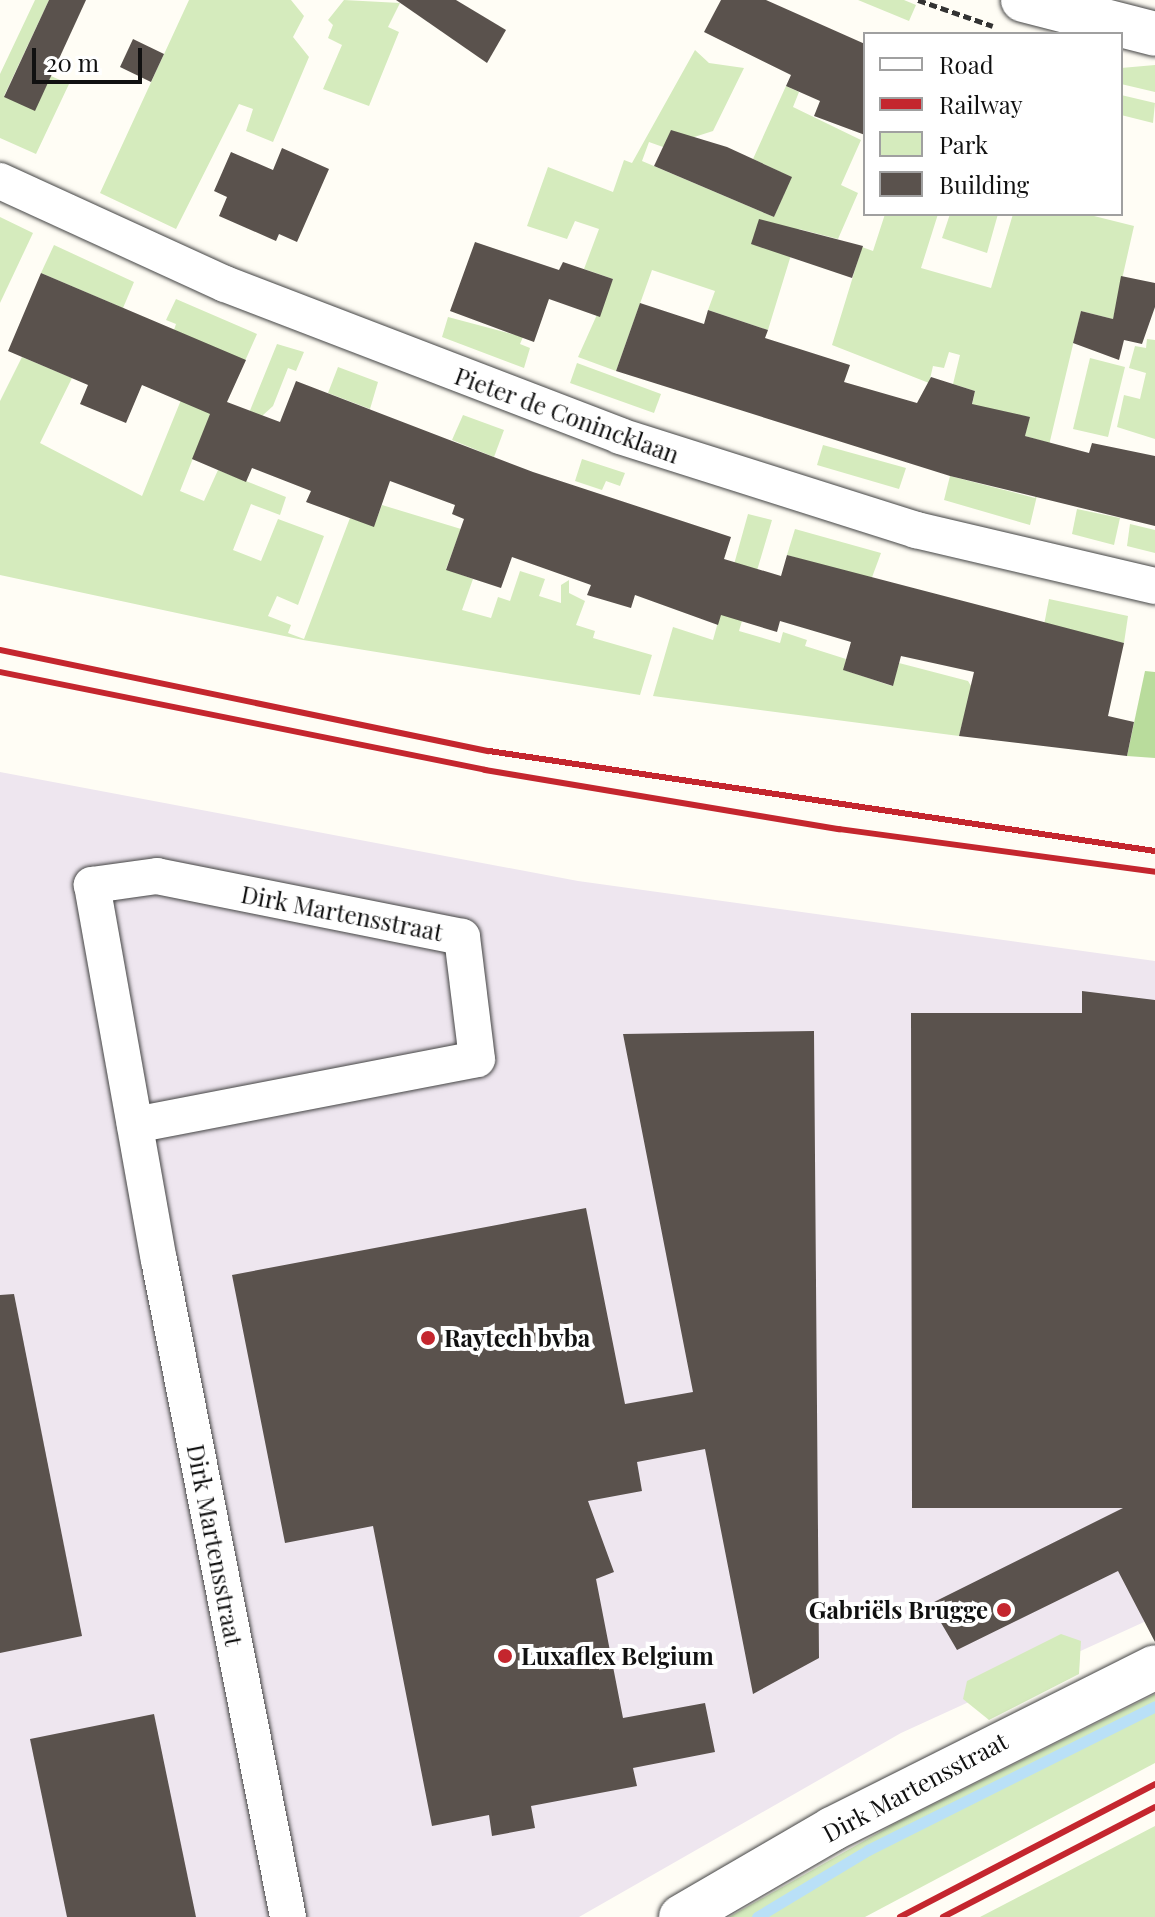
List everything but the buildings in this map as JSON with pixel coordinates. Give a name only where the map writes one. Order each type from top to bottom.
[{"type":"street","points":[[1014,15],[1155,34]]},
{"type":"street","name":"Pieter de Conincklaan","points":[[0,181],[225,284],[620,436],[916,530],[1155,586]]},
{"type":"street","name":"Dirk Martensstraat","points":[[135,1125],[477,1059],[462,937],[157,876],[92,885],[135,1125],[288,1917]]},
{"type":"street","name":"Dirk Martensstraat","points":[[681,1917],[832,1829],[1155,1667]]},
{"type":"path","points":[[918,0],[1014,15]]},
{"type":"shaded area","points":[[0,772],[578,881],[1155,961],[1155,1617],[901,1733],[579,1917],[0,1917]]},
{"type":"green space","points":[[35,0],[49,0],[4,96],[51,76],[69,84],[36,154],[0,138],[0,74]]},
{"type":"green space","points":[[189,0],[291,0],[304,16],[293,37],[309,57],[273,142],[246,131],[253,109],[239,104],[176,229],[100,193]]},
{"type":"green space","points":[[344,0],[400,3],[388,27],[399,32],[369,106],[323,89],[342,45],[328,38],[333,25],[328,20]]},
{"type":"green space","points":[[858,0],[904,0],[916,5],[909,21]]},
{"type":"green space","points":[[695,50],[709,63],[744,68],[713,131],[663,147],[649,142],[642,161],[774,217],[791,177],[753,159],[786,86],[799,92],[793,107],[861,140],[841,185],[858,193],[838,239],[799,229],[768,330],[708,310],[715,291],[652,270],[616,371],[578,357],[613,279],[584,269],[599,229],[575,221],[567,239],[527,226],[548,167],[613,192],[624,160],[632,163]]},
{"type":"green space","points":[[1155,65],[1155,92],[1123,84],[1123,68]]},
{"type":"green space","points":[[1123,95],[1155,103],[1153,123],[1123,116]]},
{"type":"green space","points":[[884,216],[937,216],[921,268],[991,288],[1012,216],[1094,216],[1134,226],[1113,319],[1081,311],[1030,525],[944,500],[950,476],[1035,498],[1049,443],[1025,436],[1029,417],[972,405],[975,391],[953,384],[960,355],[949,352],[944,368],[933,366],[929,383],[832,345],[862,247],[873,251]]},
{"type":"green space","points":[[949,216],[997,216],[987,253],[942,238]]},
{"type":"green space","points":[[0,217],[33,233],[0,303]]},
{"type":"green space","points":[[54,245],[134,282],[123,308],[41,273]]},
{"type":"green space","points":[[176,299],[257,334],[245,361],[174,330],[176,324],[166,320]]},
{"type":"green space","points":[[448,317],[523,337],[520,344],[530,348],[524,368],[442,337]]},
{"type":"green space","points":[[1147,339],[1155,340],[1155,439],[1117,427],[1124,395],[1140,399],[1146,373],[1129,368],[1135,346],[1146,348]]},
{"type":"green space","points":[[277,344],[304,352],[296,371],[288,368],[273,406],[262,416],[249,413]]},
{"type":"green space","points":[[22,357],[72,378],[40,443],[142,496],[181,400],[211,413],[180,491],[204,501],[218,470],[286,497],[280,515],[251,504],[233,550],[261,561],[278,519],[324,536],[298,605],[277,596],[268,616],[291,625],[288,633],[304,639],[350,518],[374,526],[382,505],[461,529],[446,569],[473,579],[462,610],[491,618],[498,597],[510,601],[520,571],[545,579],[539,596],[561,603],[561,585],[569,580],[569,593],[585,601],[576,625],[595,631],[593,638],[652,655],[640,695],[303,640],[0,575],[0,401]]},
{"type":"green space","points":[[1090,358],[1125,367],[1108,437],[1073,429]]},
{"type":"green space","points":[[577,363],[661,394],[654,413],[570,383]]},
{"type":"green space","points":[[338,367],[378,382],[370,409],[328,393]]},
{"type":"green space","points":[[463,415],[504,430],[494,457],[452,440]]},
{"type":"green space","points":[[823,445],[906,468],[899,489],[817,465]]},
{"type":"green space","points":[[582,459],[625,473],[620,486],[606,481],[602,490],[575,481]]},
{"type":"green space","points":[[1077,509],[1120,518],[1114,545],[1072,534]]},
{"type":"green space","points":[[748,514],[772,520],[739,631],[780,643],[783,632],[807,640],[805,646],[846,659],[844,670],[892,686],[899,663],[968,681],[982,704],[966,709],[959,736],[653,696],[673,627],[713,640]]},
{"type":"green space","points":[[1130,524],[1155,530],[1155,553],[1127,546]]},
{"type":"green space","points":[[795,529],[881,553],[871,580],[787,555]]},
{"type":"green space","points":[[1049,599],[1128,616],[1124,643],[1044,625]]},
{"type":"green space","points":[[1145,671],[1155,672],[1155,758],[1127,756]]},
{"type":"green space","points":[[1061,1634],[1081,1641],[1079,1674],[989,1720],[963,1699],[967,1681]]},
{"type":"green space","points":[[1155,1694],[1155,1763],[865,1917],[729,1917],[894,1824]]},
{"type":"green space","points":[[1155,1826],[1155,1917],[980,1917],[1059,1876]]},
{"type":"waterway","points":[[757,1917],[868,1850],[1155,1706]]},
{"type":"railway","points":[[0,650],[489,751],[1155,851]]},
{"type":"railway","points":[[0,672],[485,770],[839,829],[1155,872]]},
{"type":"railway","points":[[900,1917],[1155,1784]]},
{"type":"railway","points":[[943,1917],[1155,1807]]},
{"type":"place","name":"Raytech bvba","points":[[428,1338]]},
{"type":"place","name":"Gabriëls Brugge","points":[[1004,1610]]},
{"type":"place","name":"Luxaflex Belgium","points":[[505,1656]]}]
